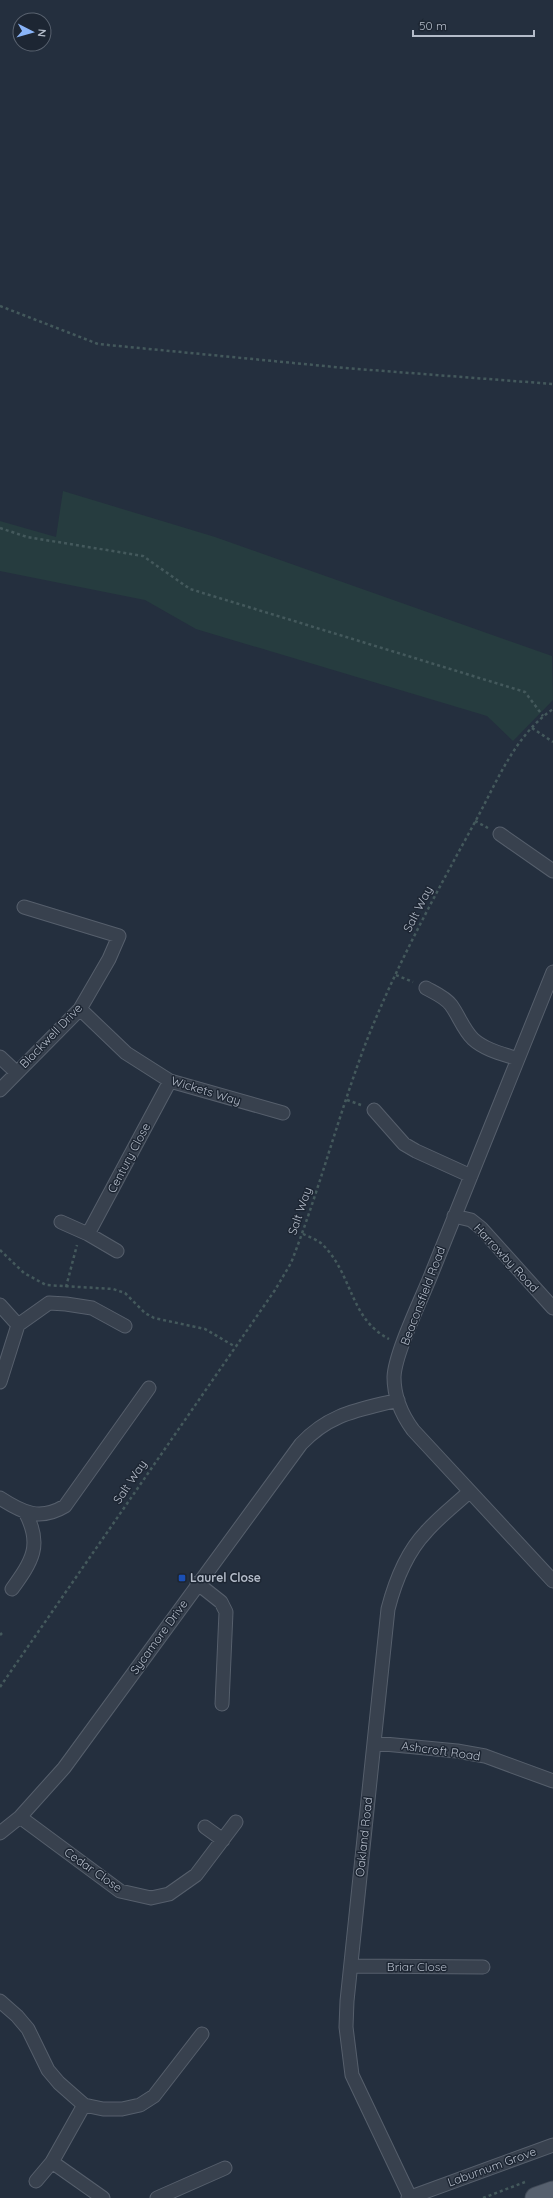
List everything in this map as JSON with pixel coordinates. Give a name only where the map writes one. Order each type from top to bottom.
[{"type":"main road","points":[[534,2189],[553,2192]]},
{"type":"street","points":[[500,834],[553,870]]},
{"type":"street","name":"Blackwell Drive","points":[[0,1090],[16,1072],[80,1010],[109,959],[120,936],[24,907]]},
{"type":"street","name":"Beaconsfield Road","points":[[553,972],[454,1216],[403,1346],[394,1376],[395,1391],[402,1415],[413,1430],[553,1581]]},
{"type":"street","points":[[426,988],[442,996],[451,1005],[464,1027],[474,1039],[488,1049],[518,1059]]},
{"type":"street","name":"Wickets Way","points":[[80,1010],[126,1054],[170,1081],[283,1113]]},
{"type":"street","points":[[0,1057],[16,1072]]},
{"type":"street","name":"Century Close","points":[[84,1233],[170,1081]]},
{"type":"street","points":[[374,1110],[404,1144],[471,1176]]},
{"type":"street","name":"Harrowby Road","points":[[454,1216],[471,1220],[481,1228],[553,1308]]},
{"type":"street","points":[[61,1222],[117,1251]]},
{"type":"street","points":[[0,1382],[18,1325],[49,1303],[92,1308],[125,1326]]},
{"type":"street","points":[[0,1305],[18,1325]]},
{"type":"street","points":[[0,1498],[25,1512],[34,1514],[52,1513],[65,1506],[149,1388]]},
{"type":"street","name":"Sycamore Drive","points":[[0,1833],[20,1817],[64,1768],[197,1583],[301,1444],[313,1431],[328,1421],[398,1400]]},
{"type":"street","name":"Oakland Road","points":[[409,2197],[352,2074],[346,2027],[351,1966],[388,1609],[393,1590],[412,1550],[425,1532],[469,1492]]},
{"type":"street","points":[[12,1589],[30,1563],[35,1550],[32,1526],[25,1512]]},
{"type":"street","points":[[197,1583],[221,1602],[226,1612],[222,1704]]},
{"type":"street","name":"Ashcroft Road","points":[[374,1743],[457,1751],[485,1756],[553,1780]]},
{"type":"street","name":"Cedar Close","points":[[20,1817],[120,1891],[151,1898],[169,1894],[196,1875],[236,1822]]},
{"type":"street","points":[[205,1827],[223,1840]]},
{"type":"street","name":"Briar Close","points":[[351,1966],[483,1967]]},
{"type":"street","points":[[0,2001],[17,2016],[28,2029],[48,2070],[59,2083],[84,2105],[103,2109],[122,2109],[140,2105],[154,2096],[202,2034]]},
{"type":"street","points":[[36,2181],[52,2162],[84,2105]]},
{"type":"street","name":"Laburnum Grove","points":[[409,2197],[553,2145]]},
{"type":"street","points":[[52,2162],[103,2198]]},
{"type":"street","points":[[157,2198],[225,2168]]},
{"type":"path","points":[[0,306],[98,344],[345,368],[553,384]]},
{"type":"path","points":[[0,528],[26,537],[143,556],[190,589],[525,692],[543,716]]},
{"type":"path","name":"Salt Way","points":[[0,1687],[291,1263],[303,1234],[364,1047],[396,975],[427,910],[512,751],[543,716],[553,709]]},
{"type":"path","points":[[532,728],[553,742]]},
{"type":"path","points":[[396,975],[426,988]]},
{"type":"path","points":[[66,1304],[66,1287],[84,1233]]},
{"type":"path","points":[[303,1234],[323,1244],[336,1261],[349,1285],[361,1316],[380,1334],[403,1346]]},
{"type":"path","points":[[0,1250],[24,1273],[34,1280],[46,1285],[114,1289],[125,1293],[145,1313],[154,1318],[205,1329],[234,1346]]},
{"type":"path","points":[[483,2198],[534,2189]]},
{"type":"green space","points":[[63,491],[215,537],[552,656],[553,700],[513,741],[487,716],[196,629],[145,600],[0,571],[0,521],[56,537]]},
{"type":"place","name":"Laurel Close","points":[[182,1578]]}]
